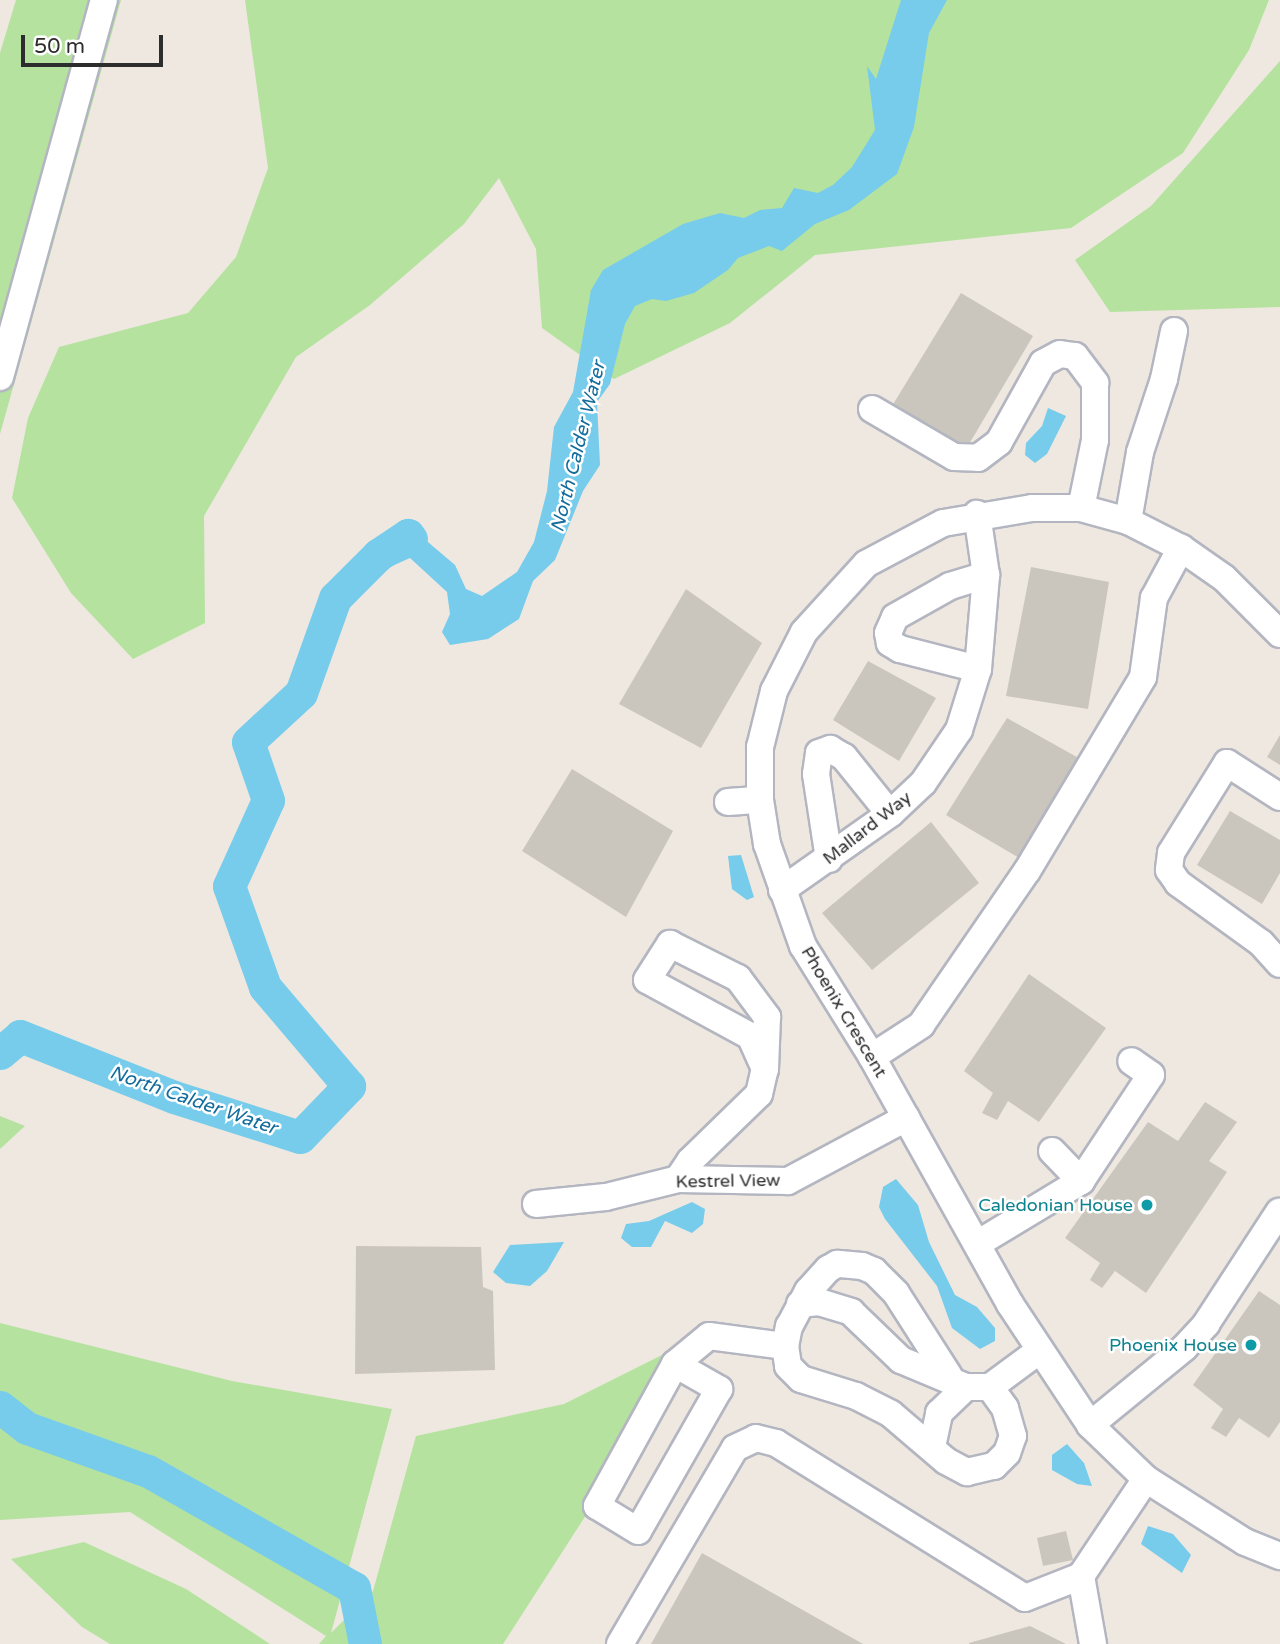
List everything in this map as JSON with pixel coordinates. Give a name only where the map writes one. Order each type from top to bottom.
[{"type":"street","points":[[0,377],[104,0]]},
{"type":"street","points":[[1128,521],[1140,452],[1164,379],[1174,331]]},
{"type":"street","points":[[872,409],[954,457],[978,458],[999,442],[1043,363],[1060,354],[1074,356],[1095,383],[1095,440],[1081,508]]},
{"type":"street","name":"Phoenix Crescent","points":[[1280,634],[1224,578],[1181,548],[1128,521],[1081,508],[977,514],[933,528],[866,564],[804,632],[769,709],[760,747],[760,800],[767,844],[803,946],[872,1057],[976,1244],[1040,1350],[1090,1425],[1146,1479],[1245,1542],[1280,1556]]},
{"type":"street","name":"Mallard Way","points":[[782,890],[890,814],[923,783],[959,730],[978,669],[986,575],[977,514]]},
{"type":"street","points":[[872,1057],[921,1025],[1027,871],[1143,677],[1154,598],[1181,548]]},
{"type":"street","points":[[978,669],[900,649],[890,643],[888,633],[895,617],[950,586],[986,575]]},
{"type":"street","points":[[829,859],[816,774],[819,753],[830,749],[844,757],[890,814]]},
{"type":"street","points":[[1280,797],[1227,763],[1171,853],[1169,870],[1178,883],[1261,943],[1280,964]]},
{"type":"street","points":[[727,802],[760,800]]},
{"type":"street","points":[[678,1179],[690,1161],[759,1094],[765,1069],[767,1017],[738,978],[670,944],[647,980],[750,1036],[765,1069]]},
{"type":"street","points":[[976,1244],[1081,1181],[1151,1075],[1130,1061]]},
{"type":"street","name":"Kestrel View","points":[[536,1204],[606,1197],[678,1179],[789,1181],[906,1118]]},
{"type":"street","points":[[1052,1151],[1081,1181]]},
{"type":"street","points":[[1090,1425],[1184,1348],[1206,1324],[1279,1212]]},
{"type":"street","points":[[837,1264],[874,1271],[896,1293],[968,1383],[1012,1424],[1007,1453],[994,1466],[967,1472],[891,1414],[856,1396],[801,1379],[788,1366],[785,1346],[800,1304],[817,1279],[837,1264]]},
{"type":"street","points":[[800,1304],[819,1303],[850,1312],[901,1360],[968,1383]]},
{"type":"street","points":[[675,1364],[719,1389],[638,1531],[597,1506],[675,1364],[709,1336],[785,1346]]},
{"type":"street","points":[[932,1447],[939,1413],[968,1383],[1040,1350]]},
{"type":"street","points":[[620,1644],[735,1448],[755,1438],[776,1443],[1025,1598],[1081,1576],[1146,1479]]},
{"type":"street","points":[[1081,1576],[1093,1644]]},
{"type":"green space","points":[[16,0],[121,0],[0,434],[0,53]]},
{"type":"green space","points":[[245,0],[1269,0],[1249,50],[1183,153],[1071,228],[815,255],[730,323],[614,379],[542,328],[536,249],[499,178],[464,224],[370,305],[296,357],[204,516],[205,623],[133,659],[71,593],[12,498],[28,418],[59,347],[188,313],[236,257],[268,168]]},
{"type":"green space","points":[[1280,61],[1280,307],[1110,312],[1075,260],[1151,206]]},
{"type":"green space","points":[[0,1116],[25,1126],[0,1149]]},
{"type":"green space","points":[[0,1323],[232,1381],[392,1409],[331,1633],[373,1591],[416,1436],[564,1404],[702,1335],[503,1644],[319,1644],[326,1636],[130,1512],[0,1520]]},
{"type":"green space","points":[[84,1542],[186,1589],[270,1644],[110,1644],[82,1627],[11,1559]]},
{"type":"water","points":[[901,0],[947,0],[929,33],[914,127],[897,174],[849,210],[815,224],[782,251],[769,246],[738,258],[728,270],[694,293],[666,301],[652,299],[635,306],[625,324],[610,384],[597,402],[600,465],[583,491],[555,560],[533,581],[519,619],[488,639],[450,645],[442,632],[450,614],[447,592],[410,558],[392,566],[369,555],[374,543],[402,520],[455,565],[466,589],[482,596],[517,572],[534,542],[547,491],[554,427],[573,392],[591,290],[603,270],[683,224],[720,213],[744,218],[760,210],[782,208],[794,188],[818,193],[833,185],[852,167],[875,130],[867,66],[876,79]]},
{"type":"water","points":[[1048,408],[1066,416],[1047,454],[1035,463],[1025,455],[1026,443],[1042,426]]},
{"type":"water","points":[[741,855],[754,897],[747,900],[732,889],[728,856]]},
{"type":"water","points":[[896,1179],[918,1205],[929,1242],[955,1295],[977,1307],[995,1328],[995,1341],[980,1349],[952,1328],[937,1286],[885,1219],[879,1207],[883,1187]]},
{"type":"water","points":[[692,1202],[705,1209],[703,1224],[692,1233],[665,1221],[651,1247],[632,1247],[621,1238],[626,1224],[649,1221]]},
{"type":"water","points":[[564,1242],[547,1271],[530,1286],[506,1283],[493,1272],[510,1245]]},
{"type":"water","points":[[1067,1444],[1084,1463],[1092,1486],[1077,1484],[1052,1470],[1052,1455]]},
{"type":"water","points":[[1148,1526],[1173,1534],[1191,1555],[1182,1573],[1141,1544]]},
{"type":"building","points":[[961,293],[1033,336],[965,451],[892,406]]},
{"type":"building","points":[[1031,567],[1109,582],[1088,709],[1006,696]]},
{"type":"building","points":[[686,589],[762,643],[701,748],[619,704]]},
{"type":"building","points":[[868,661],[936,698],[899,761],[833,720]]},
{"type":"building","points":[[1007,718],[1084,761],[1026,862],[946,815]]},
{"type":"building","points":[[1280,735],[1280,765],[1267,757]]},
{"type":"building","points":[[572,769],[673,831],[626,917],[522,851]]},
{"type":"building","points":[[1230,811],[1280,840],[1280,873],[1262,904],[1197,865]]},
{"type":"building","points":[[931,822],[979,883],[872,970],[822,913]]},
{"type":"building","points":[[1029,974],[1106,1028],[1039,1122],[1008,1101],[997,1120],[982,1113],[993,1093],[964,1071]]},
{"type":"building","name":"Caledonian House","points":[[1205,1102],[1237,1122],[1209,1161],[1227,1172],[1146,1293],[1115,1271],[1102,1288],[1090,1280],[1100,1263],[1065,1238],[1148,1122],[1178,1141]]},
{"type":"building","points":[[356,1246],[481,1247],[483,1287],[493,1291],[495,1370],[355,1374]]},
{"type":"building","name":"Phoenix House","points":[[1259,1291],[1280,1305],[1280,1422],[1269,1438],[1239,1418],[1226,1437],[1211,1428],[1223,1409],[1193,1385]]},
{"type":"building","points":[[1066,1531],[1073,1560],[1043,1566],[1037,1538]]},
{"type":"building","points":[[702,1553],[863,1644],[651,1644]]},
{"type":"building","points":[[1030,1626],[1066,1644],[969,1644],[969,1643]]},
{"type":"waterway","name":"North Calder Water","points":[[0,1053],[20,1036],[174,1097],[300,1137],[349,1086],[265,987],[229,886],[268,800],[248,742],[301,693],[335,598],[378,555],[408,535],[411,539]]},
{"type":"waterway","name":"North Calder Water","points":[[0,1407],[27,1428],[148,1471],[354,1588],[365,1644]]},
{"type":"place","name":"Caledonian House","points":[[1147,1205]]},
{"type":"place","name":"Phoenix House","points":[[1251,1345]]}]
